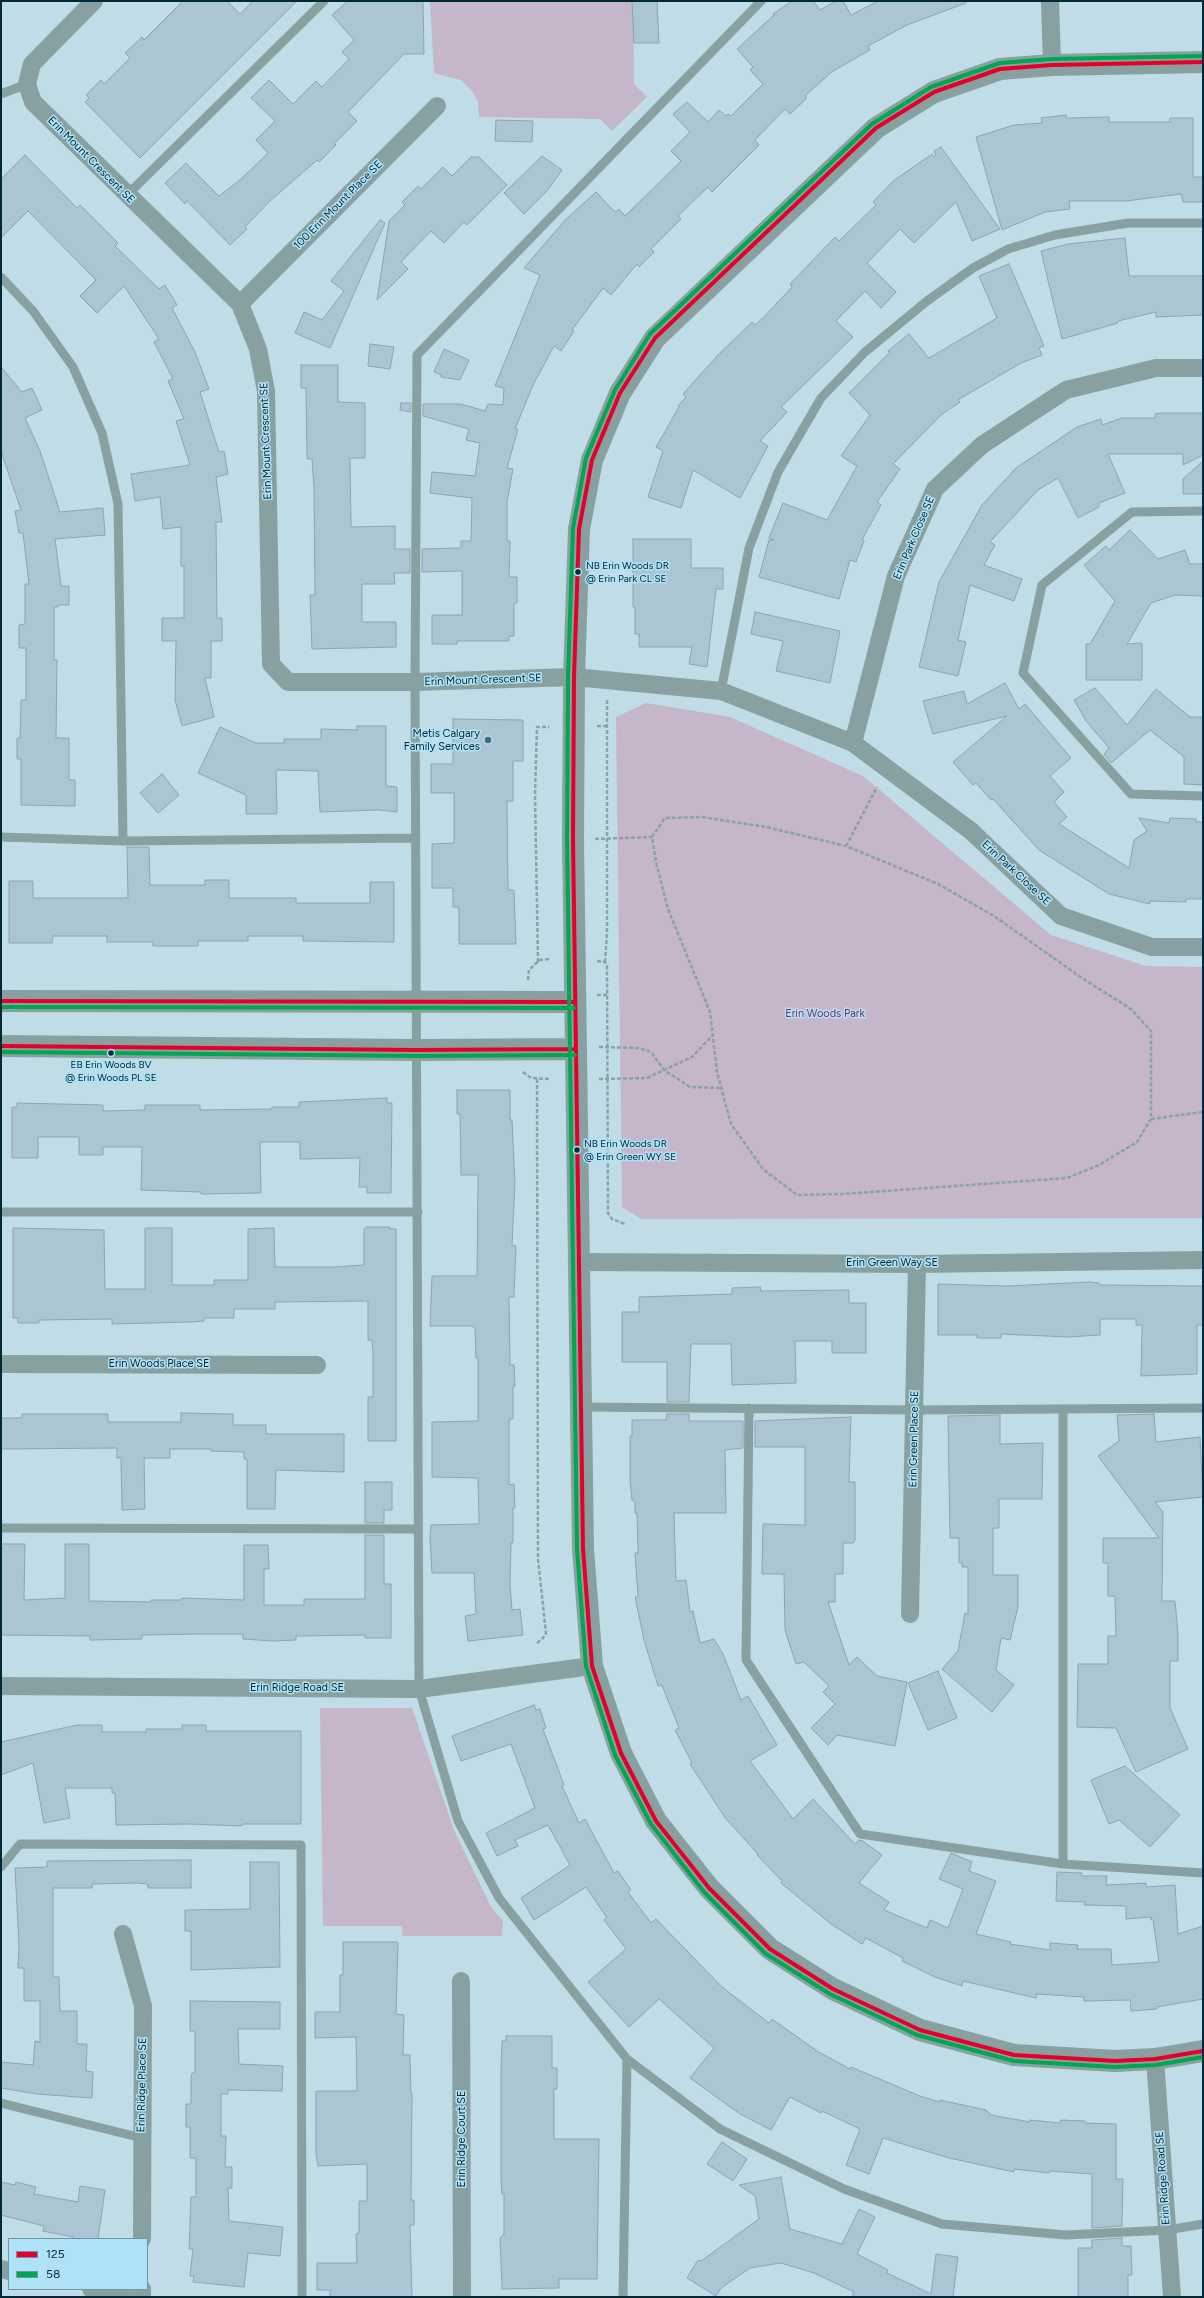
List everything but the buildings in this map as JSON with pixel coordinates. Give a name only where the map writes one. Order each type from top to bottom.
[{"type":"street","points":[[27,84],[32,64],[94,1]]},
{"type":"street","points":[[1050,1],[1052,65]]},
{"type":"street","points":[[1203,62],[1052,65],[1000,69],[934,92],[876,128],[655,338],[620,393],[592,460],[578,529],[574,677],[573,839],[574,1002],[580,1262],[583,1549],[592,1666],[621,1753],[656,1820],[709,1888],[770,1949],[833,1989],[920,2030],[1014,2055],[1115,2061],[1155,2059],[1203,2051]]},
{"type":"street","name":"Erin Mount Crescent SE","points":[[27,84],[33,102],[240,304],[258,349],[266,391],[271,664],[288,682],[415,682],[574,677]]},
{"type":"street","name":"100 Erin Mount Place SE","points":[[240,304],[437,106]]},
{"type":"street","name":"Erin Park Close SE","points":[[853,743],[896,576],[935,489],[982,445],[1066,390],[1156,368],[1203,368]]},
{"type":"street","name":"Erin Park Close SE","points":[[574,677],[721,691],[853,743],[971,831],[1061,916],[1152,947],[1203,947]]},
{"type":"street","points":[[1,1001],[416,1003],[574,1002]]},
{"type":"street","points":[[1,1046],[416,1050],[575,1049]]},
{"type":"street","name":"Erin Green Way SE","points":[[580,1262],[917,1264],[1203,1260]]},
{"type":"street","name":"Erin Green Place SE","points":[[910,1614],[917,1264]]},
{"type":"street","name":"Erin Woods Place SE","points":[[1,1364],[317,1365]]},
{"type":"street","name":"Erin Ridge Road SE","points":[[1,1686],[419,1689],[592,1666]]},
{"type":"street","name":"Erin Ridge Place SE","points":[[123,1934],[143,2006],[142,2238]]},
{"type":"street","name":"Erin Ridge Court SE","points":[[461,1981],[462,2297]]},
{"type":"street","name":"Erin Ridge Road SE","points":[[1155,2059],[1172,2297]]},
{"type":"street","points":[[96,2290],[127,2297]]},
{"type":"lane","points":[[127,195],[324,1]]},
{"type":"lane","points":[[761,1],[417,355],[415,838],[418,1212],[417,1529],[419,1689],[458,1820],[499,1898],[626,2059],[720,2129],[844,2189],[942,2224],[1066,2235],[1167,2230],[1203,2224]]},
{"type":"lane","points":[[1,94],[27,84]]},
{"type":"lane","points":[[721,691],[749,548],[778,472],[821,398],[865,352],[927,301],[967,272],[1008,250],[1055,235],[1128,223],[1203,223]]},
{"type":"lane","points":[[1,277],[33,311],[73,367],[102,432],[118,504],[123,841]]},
{"type":"lane","points":[[1203,511],[1132,512],[1042,585],[1023,673],[1130,794],[1203,796]]},
{"type":"lane","points":[[1,836],[123,841],[415,838]]},
{"type":"lane","points":[[1,1212],[418,1212]]},
{"type":"lane","points":[[582,1407],[914,1410],[1203,1408]]},
{"type":"lane","points":[[749,1408],[746,1660],[860,1834],[1063,1864],[1203,1873]]},
{"type":"lane","points":[[1063,1409],[1063,1864]]},
{"type":"lane","points":[[1,1528],[417,1529]]},
{"type":"lane","points":[[1,1867],[20,1844],[301,1845],[302,2297]]},
{"type":"lane","points":[[623,2297],[626,2059]]},
{"type":"lane","points":[[1,2104],[142,2138]]},
{"type":"path","points":[[608,680],[605,962],[607,966],[608,1213],[612,1219],[625,1224]]},
{"type":"path","points":[[538,962],[535,795],[537,727],[550,727]]},
{"type":"path","points":[[846,846],[866,811],[886,767]]},
{"type":"path","points":[[702,817],[766,827],[846,846],[938,884],[994,916],[1082,978],[1131,1009],[1151,1031],[1151,1119],[1137,1142],[1099,1165],[1067,1178],[842,1194],[797,1195],[763,1169],[731,1124],[717,1072],[710,1012],[668,909],[656,862],[652,837],[665,818],[702,817]]},
{"type":"path","points":[[573,839],[652,837]]},
{"type":"path","points":[[527,984],[529,970],[538,962],[550,960]]},
{"type":"path","points":[[592,961],[605,962]]},
{"type":"path","points":[[593,1079],[647,1078],[692,1057],[713,1035]]},
{"type":"path","points":[[575,1049],[607,1046],[638,1048],[651,1052],[664,1070],[690,1087],[721,1088]]},
{"type":"path","points":[[537,1078],[538,1559],[546,1633],[537,1643]]},
{"type":"path","points":[[1151,1119],[1203,1112]]},
{"type":"green space","points":[[430,1],[633,1],[634,84],[647,97],[612,131],[600,119],[479,117],[478,102],[472,91],[461,80],[434,73]]},
{"type":"green space","name":"Erin Woods Park","points":[[646,703],[730,717],[863,776],[1051,935],[1146,966],[1203,967],[1203,1218],[641,1219],[622,1207],[616,717]]},
{"type":"green space","points":[[320,1708],[412,1708],[454,1830],[491,1907],[503,1921],[502,1936],[402,1936],[402,1926],[323,1926]]},
{"type":"transit line","name":"58","points":[[1203,56],[1052,59],[1000,63],[931,87],[872,124],[650,334],[615,390],[586,458],[573,528],[568,677],[567,839],[577,1549],[586,1666],[615,1755],[651,1824],[704,1892],[766,1954],[830,1994],[917,2035],[1014,2061],[1115,2067],[1156,2065],[1203,2057]]},
{"type":"transit line","name":"125","points":[[1203,62],[1052,65],[1000,69],[934,92],[876,128],[655,338],[620,393],[592,460],[579,529],[574,677],[573,839],[583,1549],[592,1666],[621,1753],[656,1821],[709,1888],[770,1949],[833,1989],[920,2030],[1014,2055],[1115,2061],[1155,2059],[1203,2051]]},
{"type":"transit line","name":"125","points":[[1,1001],[574,1002]]},
{"type":"transit line","name":"58","points":[[1,1007],[574,1008]]},
{"type":"transit line","name":"125","points":[[1,1046],[416,1050],[575,1049]]},
{"type":"transit line","name":"58","points":[[1,1052],[416,1056],[575,1055]]},
{"type":"place","name":"NB Erin Woods DR @ Erin Park CL SE","points":[[578,572]]},
{"type":"place","name":"Metis Calgary Family Services","points":[[488,740]]},
{"type":"place","name":"EB Erin Woods BV @ Erin Woods PL SE","points":[[111,1053]]},
{"type":"place","name":"NB Erin Woods DR @ Erin Green WY SE","points":[[577,1150]]}]
